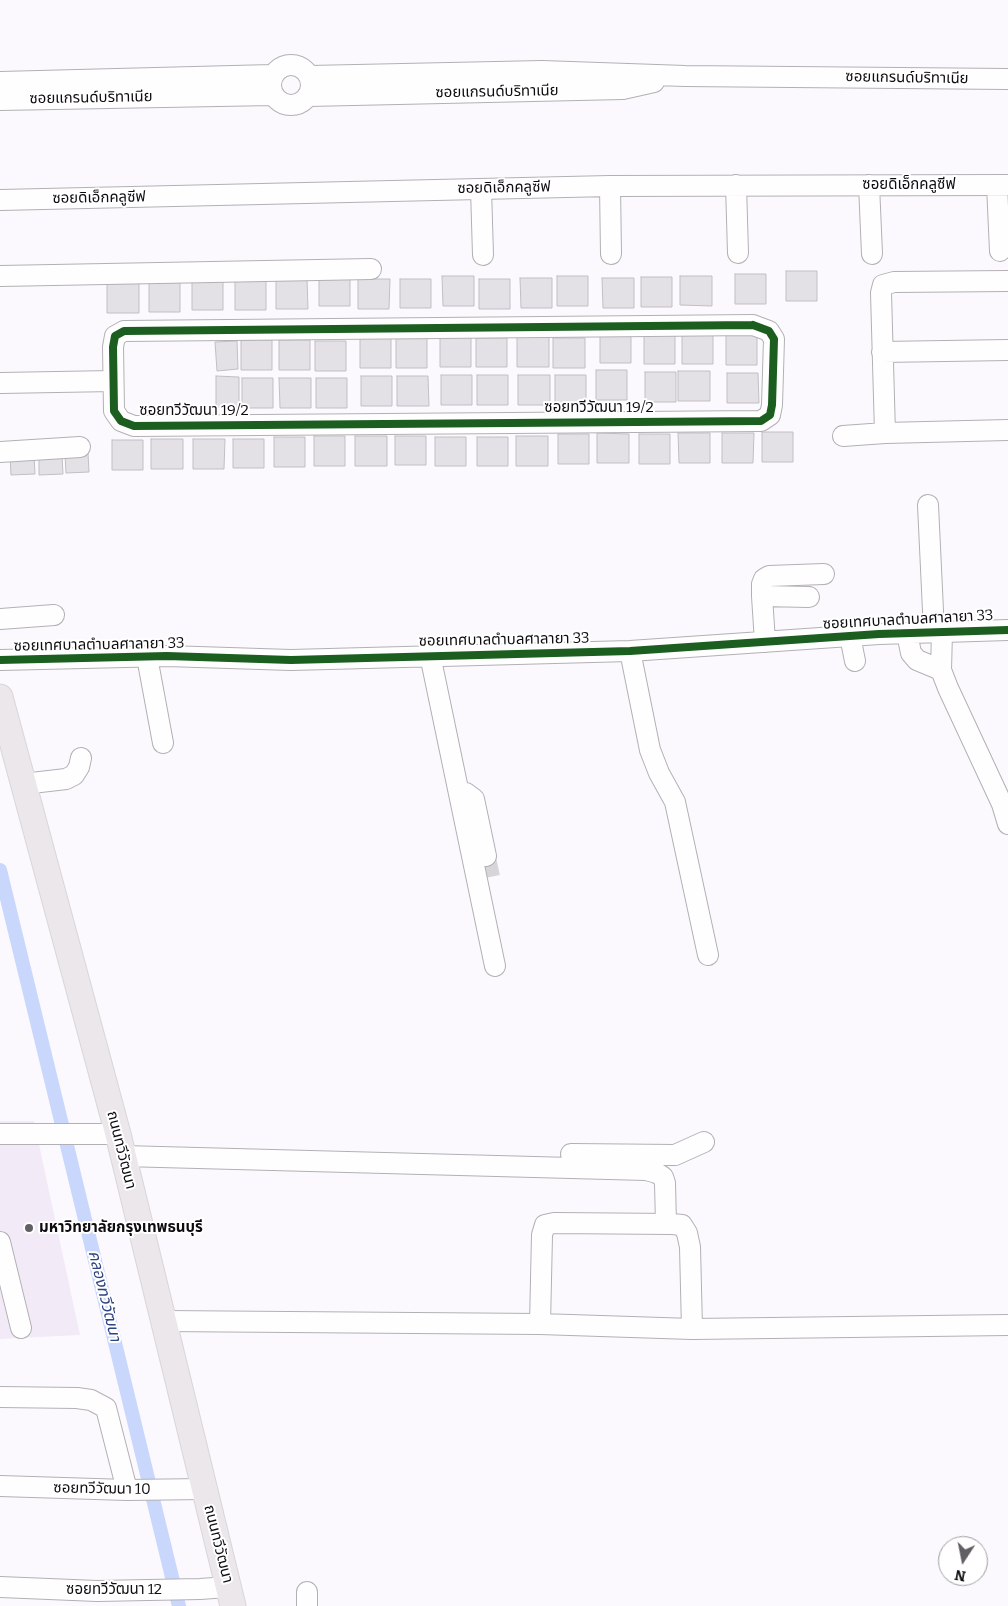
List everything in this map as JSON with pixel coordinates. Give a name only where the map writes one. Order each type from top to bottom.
[{"type":"main road","name":"ถนนทวีวัฒนา","points":[[0,697],[120,1145],[231,1596]]},
{"type":"street","name":"ซอยแกรนด์บริทาเนีย","points":[[288,64],[301,67],[309,86],[297,104],[290,105],[277,100],[273,85],[282,66],[288,64]]},
{"type":"street","name":"ซอยแกรนด์บริทาเนีย","points":[[309,86],[542,71],[685,76],[1008,79]]},
{"type":"street","name":"ซอยแกรนด์บริทาเนีย","points":[[0,82],[273,85]]},
{"type":"street","name":"ซอยแกรนด์บริทาเนีย","points":[[0,100],[273,85]]},
{"type":"street","points":[[736,185],[738,253]]},
{"type":"street","points":[[869,185],[872,254]]},
{"type":"street","name":"ซอยดิเอ็กคลูซีฟ","points":[[0,200],[610,186],[1002,185]]},
{"type":"street","points":[[1000,251],[1002,185]]},
{"type":"street","points":[[610,186],[610,254]]},
{"type":"street","points":[[481,189],[483,255]]},
{"type":"street","points":[[0,276],[371,269]]},
{"type":"street","points":[[885,433],[881,293],[883,284],[894,282],[1008,281]]},
{"type":"street","name":"ซอยทวีวัฒนา 19/2","points":[[753,325],[769,331],[774,339],[772,405],[770,415],[761,421],[134,426],[121,421],[114,411],[113,381],[113,347],[115,336],[124,331],[753,325]]},
{"type":"street","points":[[882,352],[1008,350]]},
{"type":"street","points":[[0,383],[113,381]]},
{"type":"street","points":[[843,436],[1008,430]]},
{"type":"street","points":[[0,452],[80,447]]},
{"type":"street","points":[[928,505],[941,670],[1002,804],[1008,824]]},
{"type":"street","points":[[765,642],[762,596],[764,579],[769,576],[824,574]]},
{"type":"street","points":[[762,596],[809,597]]},
{"type":"street","points":[[0,619],[54,615]]},
{"type":"street","name":"ซอยเทศบาลตำบลศาลายา 33","points":[[0,660],[147,657],[291,660],[630,651],[850,636],[1008,630]]},
{"type":"street","points":[[907,633],[911,653],[918,660],[941,670]]},
{"type":"street","points":[[850,636],[855,661]]},
{"type":"street","points":[[630,651],[650,750],[659,773],[675,802],[708,955]]},
{"type":"street","points":[[430,655],[495,966]]},
{"type":"street","points":[[147,657],[163,743]]},
{"type":"street","points":[[23,784],[66,779],[74,775],[79,767],[81,758]]},
{"type":"street","points":[[459,794],[466,793],[474,799],[490,875]]},
{"type":"street","points":[[0,1134],[84,1134],[120,1145],[533,1167],[646,1170],[663,1177],[665,1183],[666,1224]]},
{"type":"street","points":[[533,1167],[536,1154],[675,1155],[704,1142]]},
{"type":"street","points":[[540,1324],[542,1235],[545,1225],[554,1223],[666,1224],[682,1225],[687,1234],[690,1247],[692,1329]]},
{"type":"street","points":[[0,1242],[21,1328]]},
{"type":"street","points":[[163,1321],[540,1324],[692,1329],[1008,1325]]},
{"type":"street","points":[[0,1398],[77,1398],[91,1400],[106,1408],[130,1490]]},
{"type":"street","name":"ซอยทวีวัฒนา 10","points":[[0,1486],[130,1490],[204,1489]]},
{"type":"street","name":"ซอยทวีวัฒนา 12","points":[[0,1586],[97,1591],[200,1589],[231,1596]]},
{"type":"shaded area","name":"มหาวิทยาลัยกรุงเทพธนบุรี","points":[[0,1121],[34,1121],[80,1335],[0,1339]]},
{"type":"building","points":[[786,271],[817,271],[817,301],[786,301]]},
{"type":"building","points":[[735,274],[766,274],[766,304],[735,304]]},
{"type":"building","points":[[442,276],[474,276],[474,306],[443,306]]},
{"type":"building","points":[[557,276],[588,276],[588,306],[557,306]]},
{"type":"building","points":[[680,276],[712,276],[712,306],[680,305]]},
{"type":"building","points":[[319,277],[350,277],[350,306],[319,306]]},
{"type":"building","points":[[641,277],[672,277],[672,307],[641,307]]},
{"type":"building","points":[[520,278],[552,278],[552,308],[521,308]]},
{"type":"building","points":[[602,278],[634,278],[634,308],[603,308]]},
{"type":"building","points":[[276,279],[307,279],[308,309],[276,309]]},
{"type":"building","points":[[358,279],[390,279],[389,309],[358,309]]},
{"type":"building","points":[[400,279],[431,279],[431,308],[400,308]]},
{"type":"building","points":[[479,279],[510,279],[510,309],[479,309]]},
{"type":"building","points":[[192,280],[223,280],[223,310],[192,310]]},
{"type":"building","points":[[235,280],[266,280],[266,310],[235,310]]},
{"type":"building","points":[[149,282],[180,282],[180,312],[149,312]]},
{"type":"building","points":[[107,283],[139,283],[139,313],[107,313]]},
{"type":"building","points":[[631,333],[631,363],[600,363],[600,334]]},
{"type":"building","points":[[644,334],[675,334],[675,364],[644,364]]},
{"type":"building","points":[[682,335],[713,335],[713,364],[682,364]]},
{"type":"building","points":[[726,335],[757,335],[757,365],[726,365]]},
{"type":"building","points":[[440,337],[471,337],[471,367],[440,367]]},
{"type":"building","points":[[517,337],[549,337],[549,367],[517,367]]},
{"type":"building","points":[[360,338],[391,338],[391,368],[360,368]]},
{"type":"building","points":[[396,338],[427,338],[427,368],[396,368]]},
{"type":"building","points":[[476,338],[507,338],[507,367],[476,367]]},
{"type":"building","points":[[553,338],[585,338],[585,368],[553,368]]},
{"type":"building","points":[[241,340],[272,340],[272,370],[241,370]]},
{"type":"building","points":[[279,340],[310,340],[310,370],[279,370]]},
{"type":"building","points":[[237,341],[238,369],[217,371],[215,342]]},
{"type":"building","points":[[315,341],[346,341],[346,371],[315,371]]},
{"type":"building","points":[[596,370],[627,370],[627,400],[596,400]]},
{"type":"building","points":[[678,371],[710,371],[710,401],[678,401]]},
{"type":"building","points":[[645,372],[676,372],[676,402],[645,402]]},
{"type":"building","points":[[727,373],[758,373],[759,403],[727,403]]},
{"type":"building","points":[[441,375],[472,375],[472,405],[441,405]]},
{"type":"building","points":[[477,375],[508,375],[508,405],[477,405]]},
{"type":"building","points":[[518,375],[550,375],[550,405],[518,405]]},
{"type":"building","points":[[555,375],[586,375],[586,405],[555,405]]},
{"type":"building","points":[[216,376],[239,377],[239,407],[216,407]]},
{"type":"building","points":[[361,376],[392,376],[392,406],[361,406]]},
{"type":"building","points":[[397,376],[428,376],[429,406],[397,406]]},
{"type":"building","points":[[242,378],[273,378],[273,408],[242,408]]},
{"type":"building","points":[[279,378],[311,378],[311,408],[280,408]]},
{"type":"building","points":[[316,378],[347,378],[347,408],[316,408]]},
{"type":"building","points":[[762,432],[793,432],[793,462],[762,462]]},
{"type":"building","points":[[597,433],[629,434],[629,463],[597,463]]},
{"type":"building","points":[[678,433],[710,433],[710,463],[679,463]]},
{"type":"building","points":[[722,433],[754,433],[753,463],[722,463]]},
{"type":"building","points":[[558,434],[589,434],[589,464],[558,464]]},
{"type":"building","points":[[639,434],[670,434],[670,464],[639,464]]},
{"type":"building","points":[[314,436],[345,436],[345,466],[314,466]]},
{"type":"building","points":[[355,436],[387,436],[387,466],[355,466]]},
{"type":"building","points":[[395,436],[426,436],[426,465],[395,465]]},
{"type":"building","points":[[516,436],[548,436],[548,466],[516,466]]},
{"type":"building","points":[[274,437],[305,437],[305,467],[274,467]]},
{"type":"building","points":[[435,437],[466,437],[466,466],[435,466]]},
{"type":"building","points":[[477,437],[508,437],[508,466],[477,466]]},
{"type":"building","points":[[151,439],[183,439],[183,469],[151,469]]},
{"type":"building","points":[[193,439],[225,439],[224,469],[193,469]]},
{"type":"building","points":[[233,439],[264,439],[264,468],[233,468]]},
{"type":"building","points":[[112,440],[143,440],[143,470],[112,470]]},
{"type":"building","points":[[88,453],[89,472],[66,473],[65,454]]},
{"type":"building","points":[[34,455],[35,474],[11,475],[10,456]]},
{"type":"building","points":[[62,456],[63,474],[39,475],[39,457]]},
{"type":"waterway","name":"คลองทวีวัฒนา","points":[[0,870],[179,1606]]},
{"type":"tunnel","points":[[486,858],[490,877]]},
{"type":"cycle path","points":[[753,325],[769,331],[774,339],[772,405],[770,415],[761,421],[134,426],[121,421],[114,411],[113,347],[115,336],[124,331],[753,325]]},
{"type":"cycle path","points":[[0,660],[167,656],[291,660],[630,651],[879,634],[1008,630]]},
{"type":"place","name":"มหาวิทยาลัยกรุงเทพธนบุรี","points":[[29,1228]]}]
